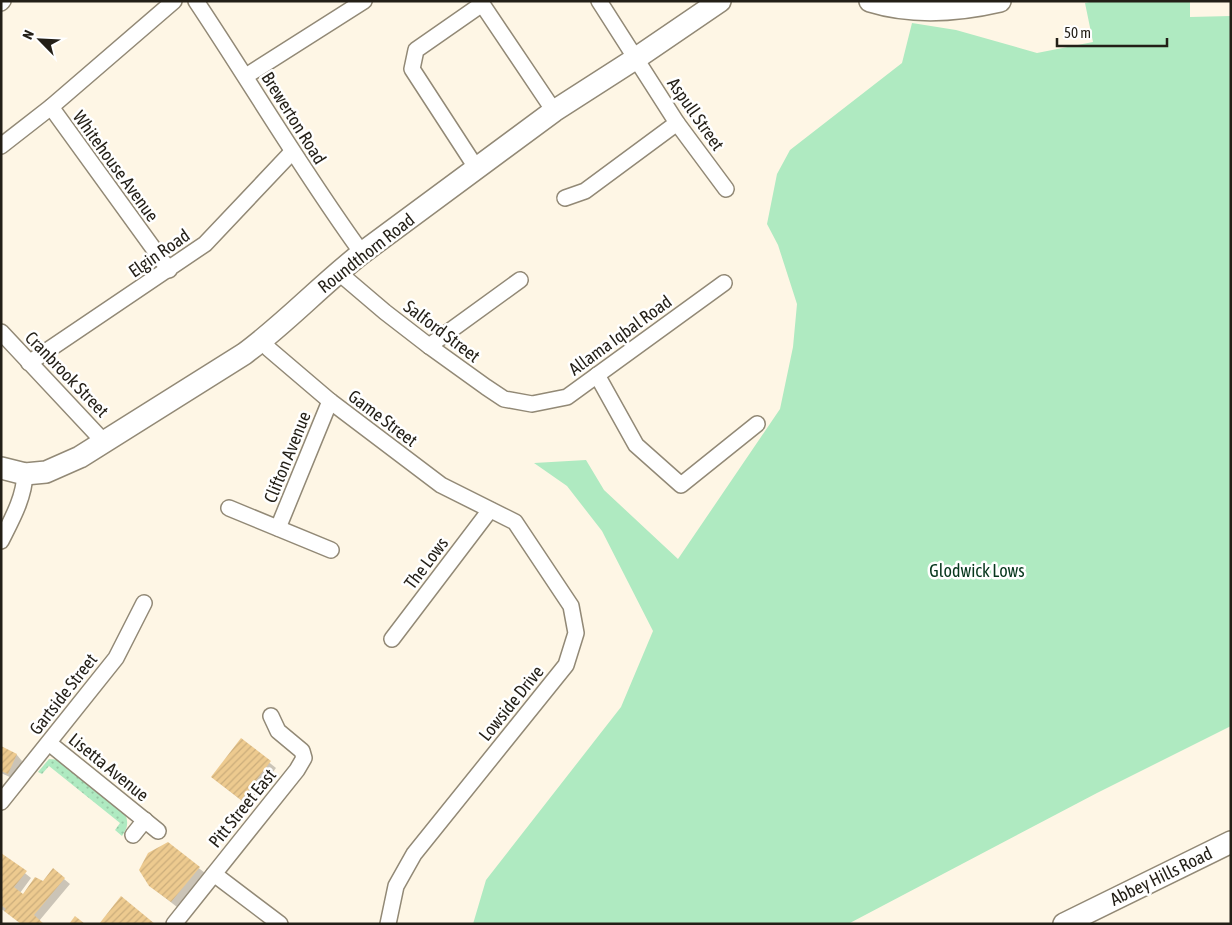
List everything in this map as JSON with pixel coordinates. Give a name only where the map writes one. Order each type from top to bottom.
[{"type":"street","points":[[1,146],[51,108],[174,1]]},
{"type":"street","name":"Brewerton Road","points":[[196,1],[246,76],[323,200],[362,254]]},
{"type":"street","name":"Aspull Street","points":[[599,1],[677,123],[726,189]]},
{"type":"street","name":"Roundthorn Road","points":[[1,468],[24,474],[46,472],[80,458],[244,354],[263,340],[338,272],[554,111],[636,59],[720,1]]},
{"type":"street","points":[[870,1],[891,8],[925,10],[982,5],[1000,1]]},
{"type":"street","points":[[246,76],[364,2]]},
{"type":"street","points":[[477,169],[412,69],[416,50],[482,4],[554,111]]},
{"type":"street","name":"Whitehouse Avenue","points":[[51,108],[169,270]]},
{"type":"street","points":[[565,198],[585,191],[677,123]]},
{"type":"street","name":"Elgin Road","points":[[29,362],[169,270],[205,244],[292,152]]},
{"type":"street","name":"Salford Street","points":[[338,272],[429,346],[504,399],[532,404]]},
{"type":"street","points":[[429,346],[520,280]]},
{"type":"street","name":"Allama Iqbal Road","points":[[532,404],[567,397],[724,282]]},
{"type":"street","name":"Cranbrook Street","points":[[2,334],[105,443]]},
{"type":"street","name":"Game Street","points":[[263,340],[269,349],[330,401],[441,485],[490,510]]},
{"type":"street","points":[[597,375],[636,445],[681,486],[757,424]]},
{"type":"street","name":"Clifton Avenue","points":[[278,528],[330,401]]},
{"type":"street","points":[[1,540],[20,502],[24,474]]},
{"type":"street","points":[[229,508],[331,550]]},
{"type":"street","name":"The Lows","points":[[392,639],[490,510]]},
{"type":"street","name":"Lowside Drive","points":[[388,924],[396,886],[414,854],[566,666],[576,634],[571,606],[523,533],[514,522],[490,510]]},
{"type":"street","name":"Gartside Street","points":[[1,802],[116,658],[144,603]]},
{"type":"street","name":"Pitt Street East","points":[[174,924],[297,770],[304,758],[302,751],[278,731],[271,716]]},
{"type":"street","name":"Lisetta Avenue","points":[[49,742],[158,831]]},
{"type":"street","name":"Lisetta Avenue","points":[[133,835],[145,820]]},
{"type":"street","name":"Abbey Hills Road","points":[[1064,924],[1231,842]]},
{"type":"street","points":[[214,874],[280,924]]},
{"type":"green space","name":"Glodwick Lows","points":[[1095,1],[1190,1],[1190,17],[1231,16],[1231,726],[1097,793],[848,924],[473,924],[486,880],[621,707],[653,631],[602,531],[567,486],[534,463],[586,460],[604,490],[678,559],[780,409],[793,347],[797,304],[778,245],[767,224],[777,174],[790,150],[902,63],[912,23],[956,30],[1037,53],[1093,42],[1085,3]]},
{"type":"green space","points":[[49,759],[60,760],[124,812],[127,824],[122,836],[115,830],[120,823],[49,766],[42,774],[38,772]]},
{"type":"building","points":[[241,738],[271,761],[241,800],[211,777]]},
{"type":"building","points":[[1,746],[17,754],[8,774],[1,771]]},
{"type":"building","points":[[168,842],[200,867],[171,902],[149,886],[139,870],[148,853]]},
{"type":"building","points":[[1,853],[27,871],[14,887],[23,894],[35,877],[43,881],[53,868],[65,878],[34,915],[44,924],[21,924],[4,911],[6,909],[1,905]]},
{"type":"building","points":[[121,896],[155,924],[99,924]]},
{"type":"building","points":[[75,916],[85,924],[69,924]]}]
